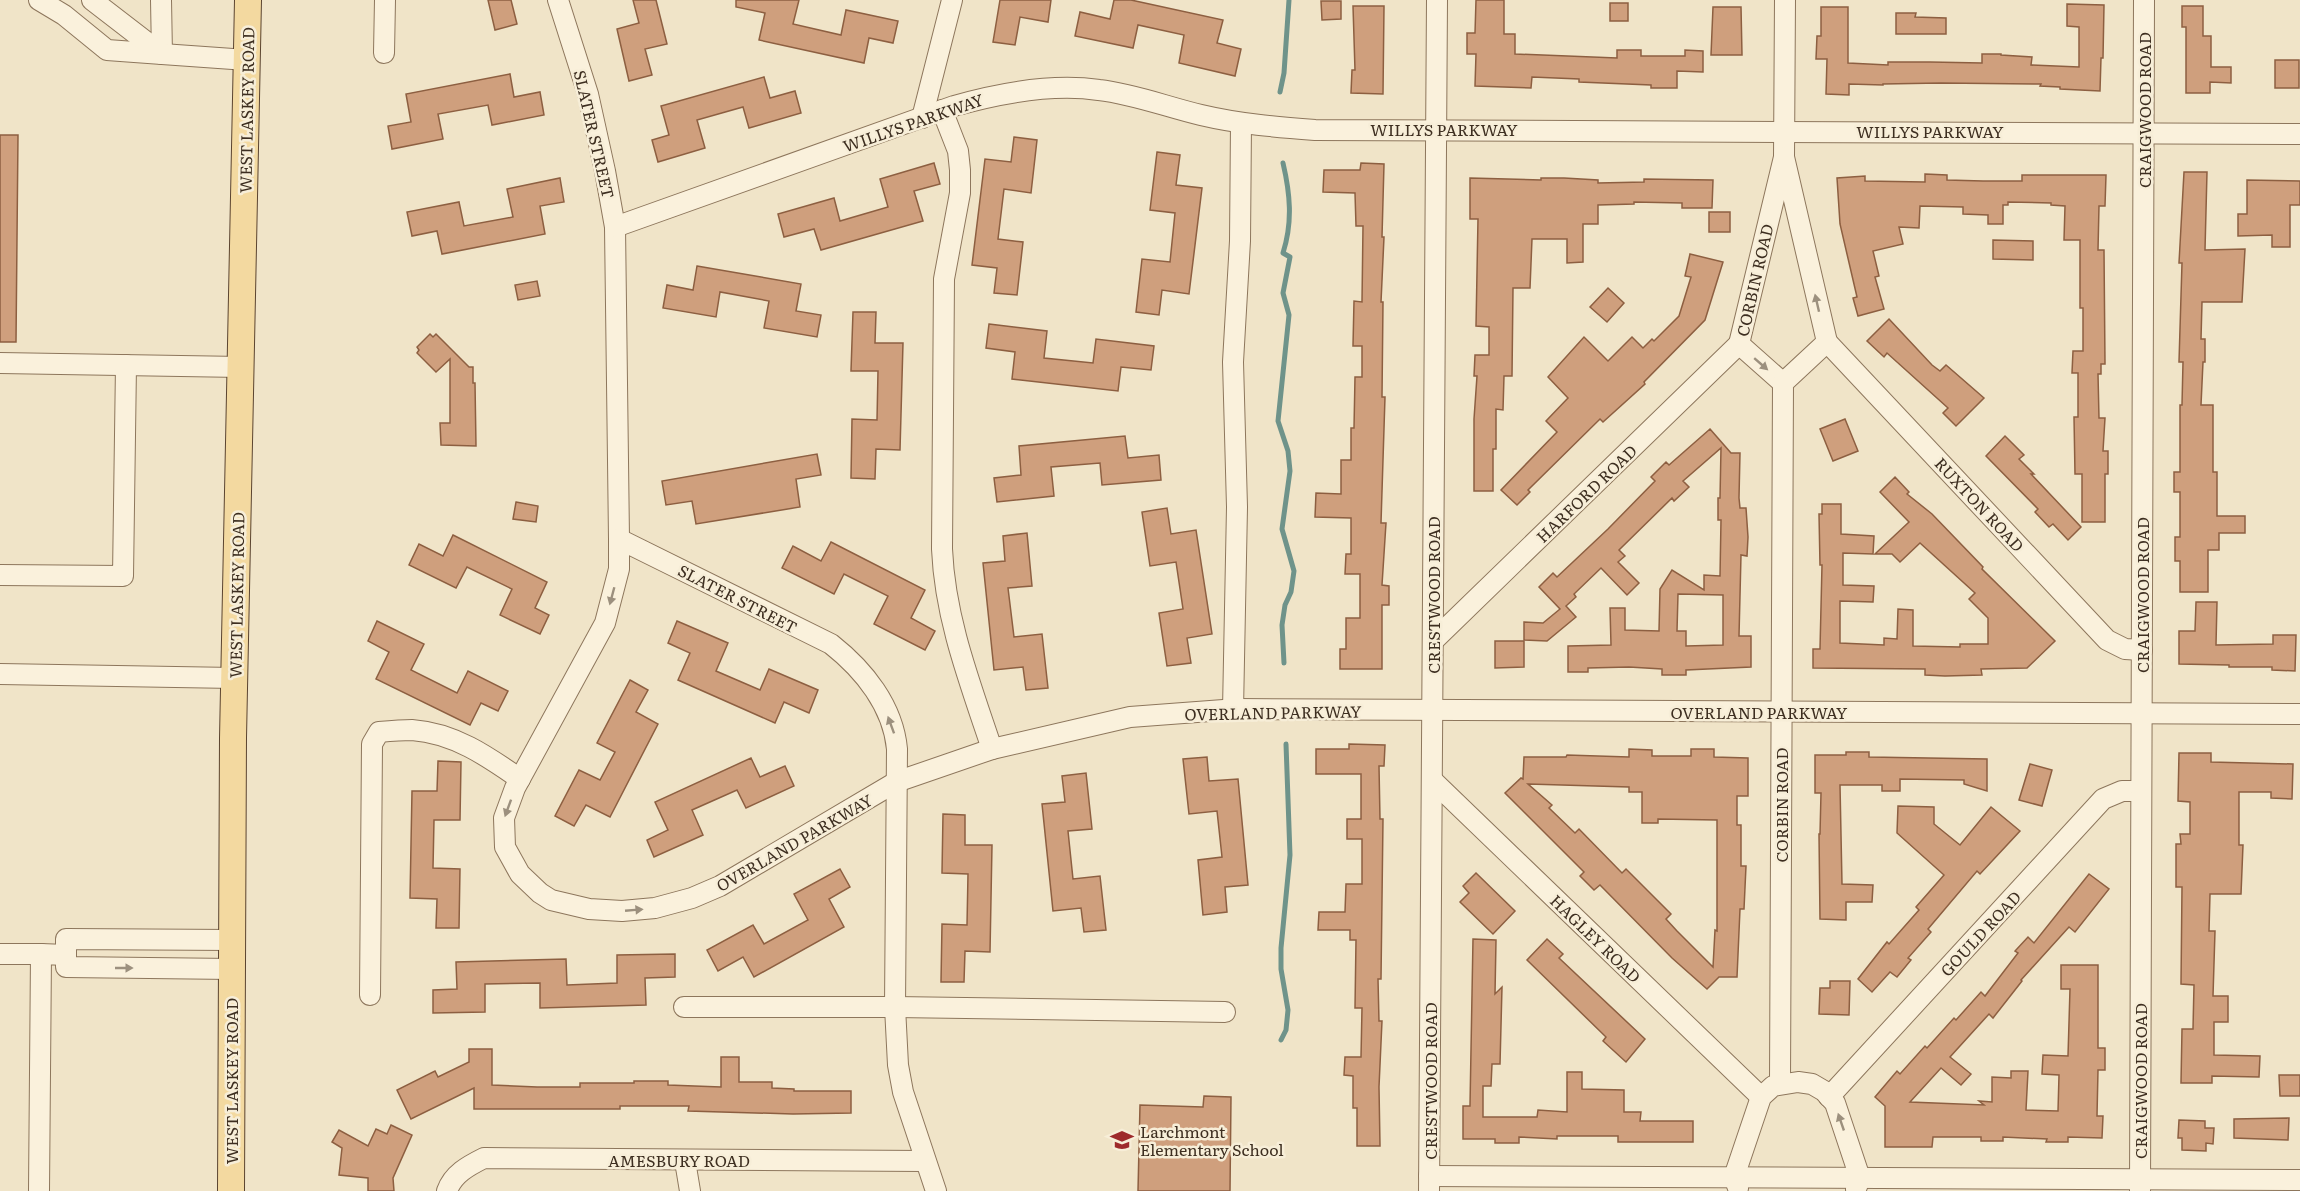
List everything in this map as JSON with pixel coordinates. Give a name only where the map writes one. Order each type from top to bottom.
[{"type":"main road","name":"WEST LASKEY ROAD","points":[[231,1191],[234,678],[248,0]]},
{"type":"street","points":[[39,0],[64,15],[107,50],[247,60]]},
{"type":"street","points":[[92,0],[162,54]]},
{"type":"street","points":[[161,0],[162,54]]},
{"type":"street","points":[[384,53],[385,0]]},
{"type":"street","name":"SLATER STREET","points":[[558,0],[588,94],[615,227],[619,539],[831,644],[866,676],[882,702],[894,732],[897,749],[895,1007],[898,1065],[903,1092],[924,1161],[936,1191]]},
{"type":"street","points":[[922,118],[952,0]]},
{"type":"street","name":"CRESTWOOD ROAD","points":[[1429,1183],[1437,0]]},
{"type":"street","name":"CORBIN ROAD","points":[[1785,0],[1784,157],[1827,342]]},
{"type":"street","name":"CRAIGWOOD ROAD","points":[[2140,1185],[2144,0]]},
{"type":"street","name":"WILLYS PARKWAY","points":[[615,227],[942,110],[988,96],[1028,90],[1097,89],[1241,123],[1315,130],[2300,134]]},
{"type":"street","points":[[942,110],[958,151],[960,170],[960,193],[944,279],[943,579],[953,631],[992,749]]},
{"type":"street","points":[[1233,710],[1237,507],[1233,362],[1240,241],[1241,123]]},
{"type":"street","name":"CORBIN ROAD","points":[[1780,1083],[1783,383],[1739,344],[1784,157]]},
{"type":"street","points":[[1783,383],[1827,342]]},
{"type":"street","name":"RUXTON ROAD","points":[[1827,342],[2108,640],[2125,649],[2142,650]]},
{"type":"street","name":"HARFORD ROAD","points":[[1432,641],[1739,344]]},
{"type":"street","points":[[0,363],[241,367]]},
{"type":"street","points":[[0,575],[123,576],[126,365]]},
{"type":"street","name":"OVERLAND PARKWAY","points":[[619,539],[619,569],[605,623],[520,779],[504,818],[505,848],[520,874],[551,900],[589,909],[622,911],[655,908],[692,898],[720,886],[896,782],[992,749],[1130,717],[1233,710],[2300,714]]},
{"type":"street","points":[[0,675],[234,678]]},
{"type":"street","points":[[370,995],[372,744],[379,732],[411,730],[446,736],[484,754],[520,779]]},
{"type":"street","name":"HAGLEY ROAD","points":[[1432,780],[1761,1096]]},
{"type":"street","name":"GOULD ROAD","points":[[1829,1097],[2103,799],[2122,792],[2141,792]]},
{"type":"street","points":[[0,954],[66,954],[232,940]]},
{"type":"street","points":[[39,1191],[41,954]]},
{"type":"street","points":[[66,954],[232,969]]},
{"type":"street","points":[[684,1007],[895,1007],[1225,1012]]},
{"type":"street","points":[[1737,1184],[1761,1096],[1780,1083],[1798,1082],[1812,1084],[1824,1091],[1835,1103],[1858,1184]]},
{"type":"street","name":"AMESBURY ROAD","points":[[447,1191],[449,1185],[464,1168],[484,1158],[924,1161]]},
{"type":"street","points":[[685,1161],[690,1191]]},
{"type":"street","points":[[1429,1183],[2140,1185],[2300,1180]]},
{"type":"building","points":[[488,0],[511,0],[517,24],[495,30]]},
{"type":"building","points":[[633,0],[656,0],[667,44],[645,49],[652,75],[629,81],[617,29],[639,23]]},
{"type":"building","points":[[736,0],[799,0],[793,24],[841,35],[846,10],[898,21],[893,43],[869,38],[864,63],[759,40],[765,13],[736,7]]},
{"type":"building","points":[[1000,0],[1051,0],[1048,22],[1020,17],[1015,45],[993,42]]},
{"type":"building","points":[[1114,0],[1131,0],[1223,20],[1217,43],[1241,49],[1235,76],[1179,63],[1184,35],[1138,25],[1133,48],[1075,36],[1080,12],[1110,19]]},
{"type":"building","points":[[1476,0],[1504,0],[1504,34],[1515,34],[1515,54],[1617,58],[1617,50],[1641,50],[1641,56],[1685,56],[1685,50],[1703,51],[1703,72],[1677,71],[1677,88],[1651,88],[1651,85],[1579,82],[1579,79],[1532,77],[1531,88],[1475,86],[1476,54],[1467,54],[1467,33],[1475,33]]},
{"type":"building","points":[[1321,1],[1341,1],[1341,19],[1322,20]]},
{"type":"building","points":[[1610,3],[1628,3],[1628,21],[1610,21]]},
{"type":"building","points":[[2067,4],[2104,5],[2100,91],[2060,89],[2060,87],[2040,86],[2041,84],[1849,84],[1849,95],[1826,94],[1827,59],[1816,59],[1817,36],[1821,36],[1821,7],[1848,7],[1848,63],[1888,65],[1888,62],[1982,63],[1982,54],[2001,54],[2032,57],[2031,65],[2079,67],[2079,27],[2067,26]]},
{"type":"building","points":[[1353,6],[1384,6],[1383,94],[1351,93],[1352,70],[1355,70]]},
{"type":"building","points":[[2182,6],[2203,6],[2203,36],[2211,36],[2211,67],[2231,67],[2231,83],[2210,82],[2210,93],[2186,93],[2186,27],[2182,27]]},
{"type":"building","points":[[1713,7],[1741,7],[1742,55],[1711,55]]},
{"type":"building","points":[[1896,13],[1916,13],[1915,17],[1946,18],[1946,34],[1896,34]]},
{"type":"building","points":[[2275,60],[2299,60],[2299,88],[2275,88]]},
{"type":"building","points":[[510,74],[514,97],[540,92],[544,115],[492,125],[488,105],[438,114],[443,139],[392,149],[388,126],[411,122],[406,94]]},
{"type":"building","points":[[764,77],[770,98],[795,91],[801,113],[749,128],[743,107],[697,120],[705,148],[658,162],[652,140],[669,135],[661,106]]},
{"type":"building","points":[[0,135],[18,135],[16,342],[0,342]]},
{"type":"building","points":[[1014,137],[1037,140],[1031,193],[1004,189],[998,239],[1023,242],[1017,295],[994,293],[997,268],[972,265],[985,159],[1011,162]]},
{"type":"building","points":[[1157,152],[1180,155],[1176,185],[1202,188],[1189,294],[1162,290],[1159,315],[1136,312],[1142,259],[1170,262],[1175,213],[1150,210]]},
{"type":"building","points":[[934,163],[940,184],[914,191],[923,221],[821,250],[814,229],[784,237],[778,214],[834,198],[840,221],[888,207],[880,179]]},
{"type":"building","points":[[1361,163],[1384,164],[1381,302],[1383,302],[1382,397],[1385,397],[1381,523],[1386,523],[1382,585],[1389,586],[1389,605],[1382,605],[1382,669],[1340,669],[1340,649],[1346,649],[1346,618],[1360,618],[1360,574],[1345,574],[1346,554],[1351,554],[1351,518],[1315,517],[1316,493],[1341,494],[1341,460],[1351,460],[1355,377],[1362,377],[1362,346],[1353,346],[1354,301],[1362,302],[1363,226],[1356,226],[1355,193],[1323,192],[1324,170],[1360,170]]},
{"type":"building","points":[[2184,172],[2207,172],[2205,250],[2245,249],[2242,302],[2202,302],[2201,339],[2205,339],[2205,362],[2203,362],[2201,405],[2213,405],[2213,472],[2217,472],[2217,516],[2245,516],[2245,533],[2219,533],[2219,550],[2208,550],[2208,592],[2180,592],[2180,561],[2175,561],[2175,537],[2180,537],[2180,492],[2174,492],[2174,472],[2180,472],[2180,405],[2182,405],[2183,362],[2179,362],[2182,263],[2179,263]]},
{"type":"building","points":[[1925,174],[1947,175],[1947,180],[1983,181],[2022,181],[2022,175],[2106,175],[2105,206],[2099,206],[2098,250],[2104,250],[2105,364],[2101,364],[2101,374],[2098,374],[2099,418],[2105,418],[2103,451],[2108,451],[2108,474],[2105,474],[2105,522],[2082,522],[2082,474],[2075,474],[2074,417],[2078,417],[2078,373],[2072,373],[2073,351],[2083,351],[2083,308],[2080,308],[2080,240],[2064,240],[2065,206],[2051,205],[2051,203],[2008,202],[2008,205],[2003,205],[2003,224],[1988,224],[1988,215],[1963,214],[1963,207],[1920,206],[1919,228],[1899,227],[1903,244],[1873,251],[1879,276],[1875,277],[1884,309],[1858,316],[1853,298],[1857,297],[1840,224],[1837,178],[1865,176],[1865,181],[1925,182]]},
{"type":"building","points":[[560,178],[564,202],[540,206],[545,234],[442,254],[437,231],[412,236],[407,212],[459,202],[464,226],[513,217],[507,189]]},
{"type":"building","points":[[1470,178],[1541,180],[1541,178],[1564,178],[1598,180],[1598,183],[1644,182],[1644,179],[1713,180],[1712,208],[1682,208],[1682,203],[1634,202],[1634,204],[1598,205],[1598,224],[1583,224],[1583,262],[1567,263],[1567,239],[1532,239],[1530,288],[1513,288],[1512,376],[1504,376],[1503,410],[1496,409],[1493,491],[1474,491],[1474,419],[1477,376],[1474,376],[1475,355],[1489,355],[1489,327],[1476,326],[1478,219],[1470,219]]},
{"type":"building","points":[[2247,180],[2300,181],[2300,205],[2290,205],[2290,247],[2272,247],[2272,235],[2238,236],[2238,214],[2247,214]]},
{"type":"building","points":[[1709,212],[1730,212],[1730,232],[1709,232]]},
{"type":"building","points":[[1993,240],[2033,241],[2033,260],[1993,259]]},
{"type":"building","points":[[1690,254],[1723,262],[1705,320],[1644,382],[1645,384],[1603,422],[1600,419],[1528,490],[1530,492],[1517,505],[1501,490],[1557,432],[1546,421],[1568,398],[1548,377],[1584,337],[1608,361],[1632,337],[1643,348],[1652,339],[1654,341],[1679,316],[1691,277],[1685,276]]},
{"type":"building","points":[[697,266],[801,284],[796,311],[821,315],[817,337],[764,328],[769,301],[720,292],[716,317],[663,308],[667,285],[693,290]]},
{"type":"building","points":[[537,281],[540,296],[518,300],[515,285]]},
{"type":"building","points":[[1608,288],[1624,303],[1607,322],[1590,307]]},
{"type":"building","points":[[853,312],[876,312],[875,343],[903,343],[900,450],[876,449],[875,479],[851,478],[852,419],[877,420],[878,371],[851,371]]},
{"type":"building","points":[[1889,319],[1932,365],[1940,371],[1946,365],[1984,398],[1956,426],[1943,413],[1948,408],[1887,353],[1884,357],[1867,341]]},
{"type":"building","points":[[989,324],[1047,331],[1044,358],[1093,363],[1096,339],[1154,346],[1151,370],[1121,367],[1118,391],[1012,379],[1015,352],[986,348]]},
{"type":"building","points":[[430,334],[433,337],[436,334],[469,367],[473,367],[476,446],[441,445],[440,423],[450,423],[450,359],[436,372],[417,353],[419,350],[417,347]]},
{"type":"building","points":[[1845,419],[1858,451],[1833,461],[1820,429]]},
{"type":"building","points":[[1710,429],[1731,453],[1740,453],[1739,498],[1740,508],[1746,508],[1748,537],[1747,556],[1741,555],[1739,636],[1751,636],[1751,667],[1686,670],[1686,675],[1662,675],[1662,669],[1629,667],[1588,668],[1588,672],[1568,672],[1568,646],[1611,645],[1610,608],[1625,608],[1625,630],[1659,631],[1660,589],[1672,570],[1704,590],[1704,575],[1720,576],[1721,520],[1718,520],[1718,498],[1720,498],[1721,448],[1683,481],[1689,487],[1674,501],[1672,498],[1619,550],[1625,556],[1618,562],[1639,583],[1627,595],[1601,568],[1574,594],[1576,597],[1566,606],[1576,617],[1547,641],[1524,640],[1524,622],[1543,623],[1560,609],[1539,587],[1553,573],[1557,577],[1655,481],[1651,477],[1666,462],[1669,465]],"holes":[[[1678,594],[1723,595],[1723,645],[1686,646],[1686,631],[1677,631]]]},
{"type":"building","points":[[1125,436],[1128,458],[1159,455],[1161,480],[1102,485],[1100,463],[1051,467],[1054,496],[997,502],[994,478],[1021,475],[1019,446]]},
{"type":"building","points":[[2005,436],[2024,455],[2019,459],[2034,474],[2031,474],[2081,527],[2068,540],[2053,524],[2049,527],[2035,512],[2038,509],[1986,456]]},
{"type":"building","points":[[817,454],[821,475],[796,479],[800,507],[696,524],[692,501],[666,505],[662,481]]},
{"type":"building","points":[[1895,477],[1909,492],[1907,494],[1932,514],[1983,567],[1982,569],[2055,641],[2027,668],[1981,669],[1982,675],[1945,676],[1925,675],[1925,669],[1813,668],[1813,649],[1820,649],[1822,565],[1820,565],[1819,514],[1822,514],[1822,504],[1841,504],[1841,534],[1874,536],[1873,554],[1843,553],[1843,585],[1874,586],[1873,602],[1840,601],[1840,643],[1884,645],[1884,638],[1897,639],[1898,609],[1913,610],[1913,646],[1960,647],[1960,644],[1988,644],[1988,618],[1969,599],[1975,593],[1920,543],[1900,562],[1892,554],[1875,554],[1909,522],[1880,492]]},
{"type":"building","points":[[516,502],[538,506],[536,522],[513,519]]},
{"type":"building","points":[[1167,508],[1171,534],[1196,530],[1212,634],[1187,638],[1191,663],[1167,666],[1159,613],[1183,609],[1176,562],[1150,566],[1142,512]]},
{"type":"building","points":[[1027,533],[1032,586],[1008,588],[1014,637],[1042,634],[1048,688],[1026,690],[1023,667],[994,670],[983,563],[1005,561],[1003,536]]},
{"type":"building","points":[[453,535],[547,582],[535,608],[549,615],[540,634],[500,615],[512,589],[467,567],[456,588],[409,565],[419,544],[443,556]]},
{"type":"building","points":[[831,542],[925,590],[911,618],[935,631],[925,650],[874,624],[888,596],[844,574],[834,594],[782,568],[793,546],[821,561]]},
{"type":"building","points":[[2196,602],[2217,602],[2216,645],[2273,644],[2273,635],[2296,635],[2295,671],[2272,670],[2272,667],[2179,664],[2179,631],[2195,631]]},
{"type":"building","points":[[377,621],[424,644],[411,670],[457,693],[468,671],[508,691],[498,711],[481,703],[470,725],[376,679],[389,652],[368,641]]},
{"type":"building","points":[[677,621],[728,643],[716,671],[760,690],[769,669],[818,690],[809,713],[784,702],[775,723],[678,680],[690,653],[668,643]]},
{"type":"building","points":[[1495,641],[1524,641],[1524,667],[1495,668]]},
{"type":"building","points":[[630,680],[648,690],[636,712],[658,724],[610,817],[586,805],[574,826],[555,816],[579,770],[600,780],[615,752],[597,743]]},
{"type":"building","points":[[1349,744],[1385,745],[1384,766],[1379,766],[1380,819],[1383,819],[1381,979],[1378,979],[1379,1021],[1382,1021],[1379,1087],[1380,1146],[1357,1146],[1357,1108],[1353,1108],[1353,1076],[1344,1075],[1345,1057],[1361,1057],[1362,1008],[1355,1008],[1356,940],[1350,940],[1350,930],[1318,930],[1319,912],[1345,912],[1346,884],[1362,884],[1362,839],[1347,839],[1347,819],[1361,819],[1361,774],[1316,774],[1316,749],[1349,749]]},
{"type":"building","points":[[1629,749],[1652,750],[1652,756],[1691,756],[1691,749],[1714,749],[1714,757],[1748,758],[1748,796],[1737,796],[1737,825],[1741,825],[1741,866],[1746,866],[1744,909],[1740,909],[1737,977],[1719,977],[1707,989],[1672,958],[1600,885],[1594,890],[1580,876],[1584,872],[1505,793],[1521,778],[1523,779],[1524,757],[1566,757],[1567,755],[1629,757]],"holes":[[[1528,784],[1629,787],[1629,792],[1642,792],[1642,823],[1658,823],[1658,819],[1717,820],[1717,931],[1715,930],[1713,967],[1666,919],[1671,914],[1626,869],[1622,873],[1579,829],[1575,833],[1549,808],[1552,805]]]},
{"type":"building","points":[[1846,752],[1869,752],[1869,757],[1987,759],[1987,791],[1964,784],[1964,780],[1900,779],[1900,791],[1882,791],[1882,785],[1840,785],[1842,884],[1873,885],[1872,902],[1846,902],[1846,920],[1820,919],[1821,793],[1815,793],[1815,755],[1846,755]]},
{"type":"building","points":[[2179,753],[2211,753],[2211,762],[2293,764],[2292,799],[2271,798],[2271,792],[2239,792],[2239,845],[2243,845],[2241,894],[2210,894],[2209,931],[2215,931],[2213,996],[2228,996],[2228,1022],[2214,1022],[2214,1055],[2260,1056],[2259,1077],[2212,1076],[2212,1083],[2181,1083],[2182,1029],[2193,1029],[2194,985],[2181,984],[2182,887],[2176,887],[2176,844],[2181,844],[2180,834],[2190,834],[2190,802],[2178,801]]},
{"type":"building","points":[[1207,757],[1209,781],[1238,779],[1248,885],[1225,887],[1227,912],[1203,915],[1198,860],[1222,857],[1217,811],[1189,814],[1183,759]]},
{"type":"building","points":[[751,758],[760,777],[785,766],[794,786],[746,808],[737,790],[692,810],[703,835],[654,857],[647,840],[668,830],[655,802]]},
{"type":"building","points":[[438,761],[461,762],[460,820],[434,820],[433,868],[460,869],[459,928],[436,928],[437,899],[410,898],[412,791],[437,791]]},
{"type":"building","points":[[2030,764],[2052,770],[2042,806],[2019,800]]},
{"type":"building","points":[[1086,773],[1092,829],[1068,831],[1073,879],[1100,876],[1106,930],[1084,932],[1081,908],[1053,911],[1042,804],[1065,802],[1062,776]]},
{"type":"building","points":[[1898,806],[1934,807],[1934,824],[1960,845],[1991,807],[2020,831],[1980,874],[1977,871],[1928,929],[1931,932],[1908,958],[1911,960],[1897,977],[1890,972],[1872,992],[1858,979],[1887,942],[1889,944],[1919,910],[1916,907],[1944,875],[1897,833]]},
{"type":"building","points":[[943,814],[965,815],[965,845],[992,845],[990,952],[965,951],[964,982],[941,982],[942,924],[967,925],[968,874],[942,873]]},
{"type":"building","points":[[840,869],[850,887],[829,899],[844,927],[754,977],[743,957],[718,971],[707,950],[753,925],[764,944],[808,920],[794,894]]},
{"type":"building","points":[[1476,873],[1515,911],[1493,934],[1460,902],[1469,893],[1463,886]]},
{"type":"building","points":[[2089,874],[2109,889],[2075,932],[2069,927],[2021,980],[1993,1018],[1989,1014],[1950,1057],[1971,1074],[1961,1085],[1941,1068],[1910,1102],[1984,1105],[1979,1101],[1992,1102],[1992,1077],[2011,1078],[2011,1071],[2028,1071],[2026,1110],[2058,1111],[2059,1075],[2042,1074],[2043,1055],[2068,1056],[2070,989],[2061,989],[2061,965],[2098,965],[2098,1048],[2105,1048],[2105,1070],[2098,1070],[2097,1116],[2103,1116],[2102,1138],[2068,1137],[2068,1142],[2046,1142],[2047,1139],[2003,1137],[2003,1141],[1981,1141],[1981,1137],[1933,1137],[1932,1147],[1885,1147],[1885,1106],[1875,1097],[1897,1071],[1900,1074],[1954,1018],[1956,1020],[1981,992],[1985,996],[2018,953],[2015,951],[2028,937],[2034,943]]},
{"type":"building","points":[[1473,939],[1496,940],[1495,994],[1502,987],[1500,1064],[1492,1064],[1491,1086],[1483,1086],[1483,1117],[1537,1117],[1538,1110],[1567,1112],[1567,1072],[1582,1072],[1582,1089],[1624,1090],[1624,1112],[1641,1112],[1640,1121],[1693,1121],[1693,1142],[1618,1142],[1618,1136],[1557,1136],[1557,1139],[1519,1137],[1519,1143],[1495,1143],[1495,1139],[1463,1139],[1463,1106],[1470,1106]]},
{"type":"building","points":[[1547,939],[1563,954],[1559,958],[1645,1039],[1626,1062],[1603,1041],[1606,1037],[1527,960]]},
{"type":"building","points":[[675,954],[675,977],[645,978],[646,1005],[540,1008],[540,983],[485,984],[485,1012],[433,1013],[433,990],[457,989],[456,962],[566,959],[567,985],[617,983],[617,955]]},
{"type":"building","points":[[1830,981],[1850,981],[1849,1015],[1819,1014],[1820,988],[1830,988]]},
{"type":"building","points":[[469,1049],[492,1049],[492,1085],[537,1087],[580,1087],[580,1083],[668,1081],[668,1085],[721,1087],[721,1057],[739,1057],[739,1082],[772,1082],[772,1088],[794,1089],[794,1091],[851,1091],[851,1113],[688,1111],[689,1106],[620,1106],[620,1109],[474,1109],[474,1088],[411,1119],[397,1090],[435,1071],[438,1077],[469,1062]]},
{"type":"building","points":[[2279,1075],[2300,1075],[2300,1096],[2280,1096]]},
{"type":"building","points":[[1204,1096],[1231,1097],[1230,1191],[1138,1191],[1140,1105],[1203,1107]]},
{"type":"building","points":[[2289,1118],[2288,1140],[2234,1138],[2234,1119]]},
{"type":"building","points":[[2179,1120],[2205,1121],[2205,1128],[2214,1128],[2213,1144],[2206,1143],[2206,1151],[2182,1150],[2182,1138],[2178,1138]]},
{"type":"building","points":[[391,1125],[412,1135],[393,1178],[394,1191],[368,1191],[368,1178],[339,1175],[342,1148],[332,1142],[339,1130],[368,1146],[376,1129],[387,1134]]},
{"type":"waterway","points":[[1280,92],[1284,73],[1289,0]]},
{"type":"waterway","points":[[1283,163],[1289,208],[1288,230],[1283,253],[1290,257],[1283,293],[1289,315],[1278,421],[1288,451],[1290,471],[1282,529],[1294,571],[1282,625],[1284,663]]},
{"type":"waterway","points":[[1281,1040],[1286,1030],[1288,1010],[1281,969],[1290,855],[1286,744]]},
{"type":"place","name":"Larchmont Elementary School","points":[[1122,1140]]}]
